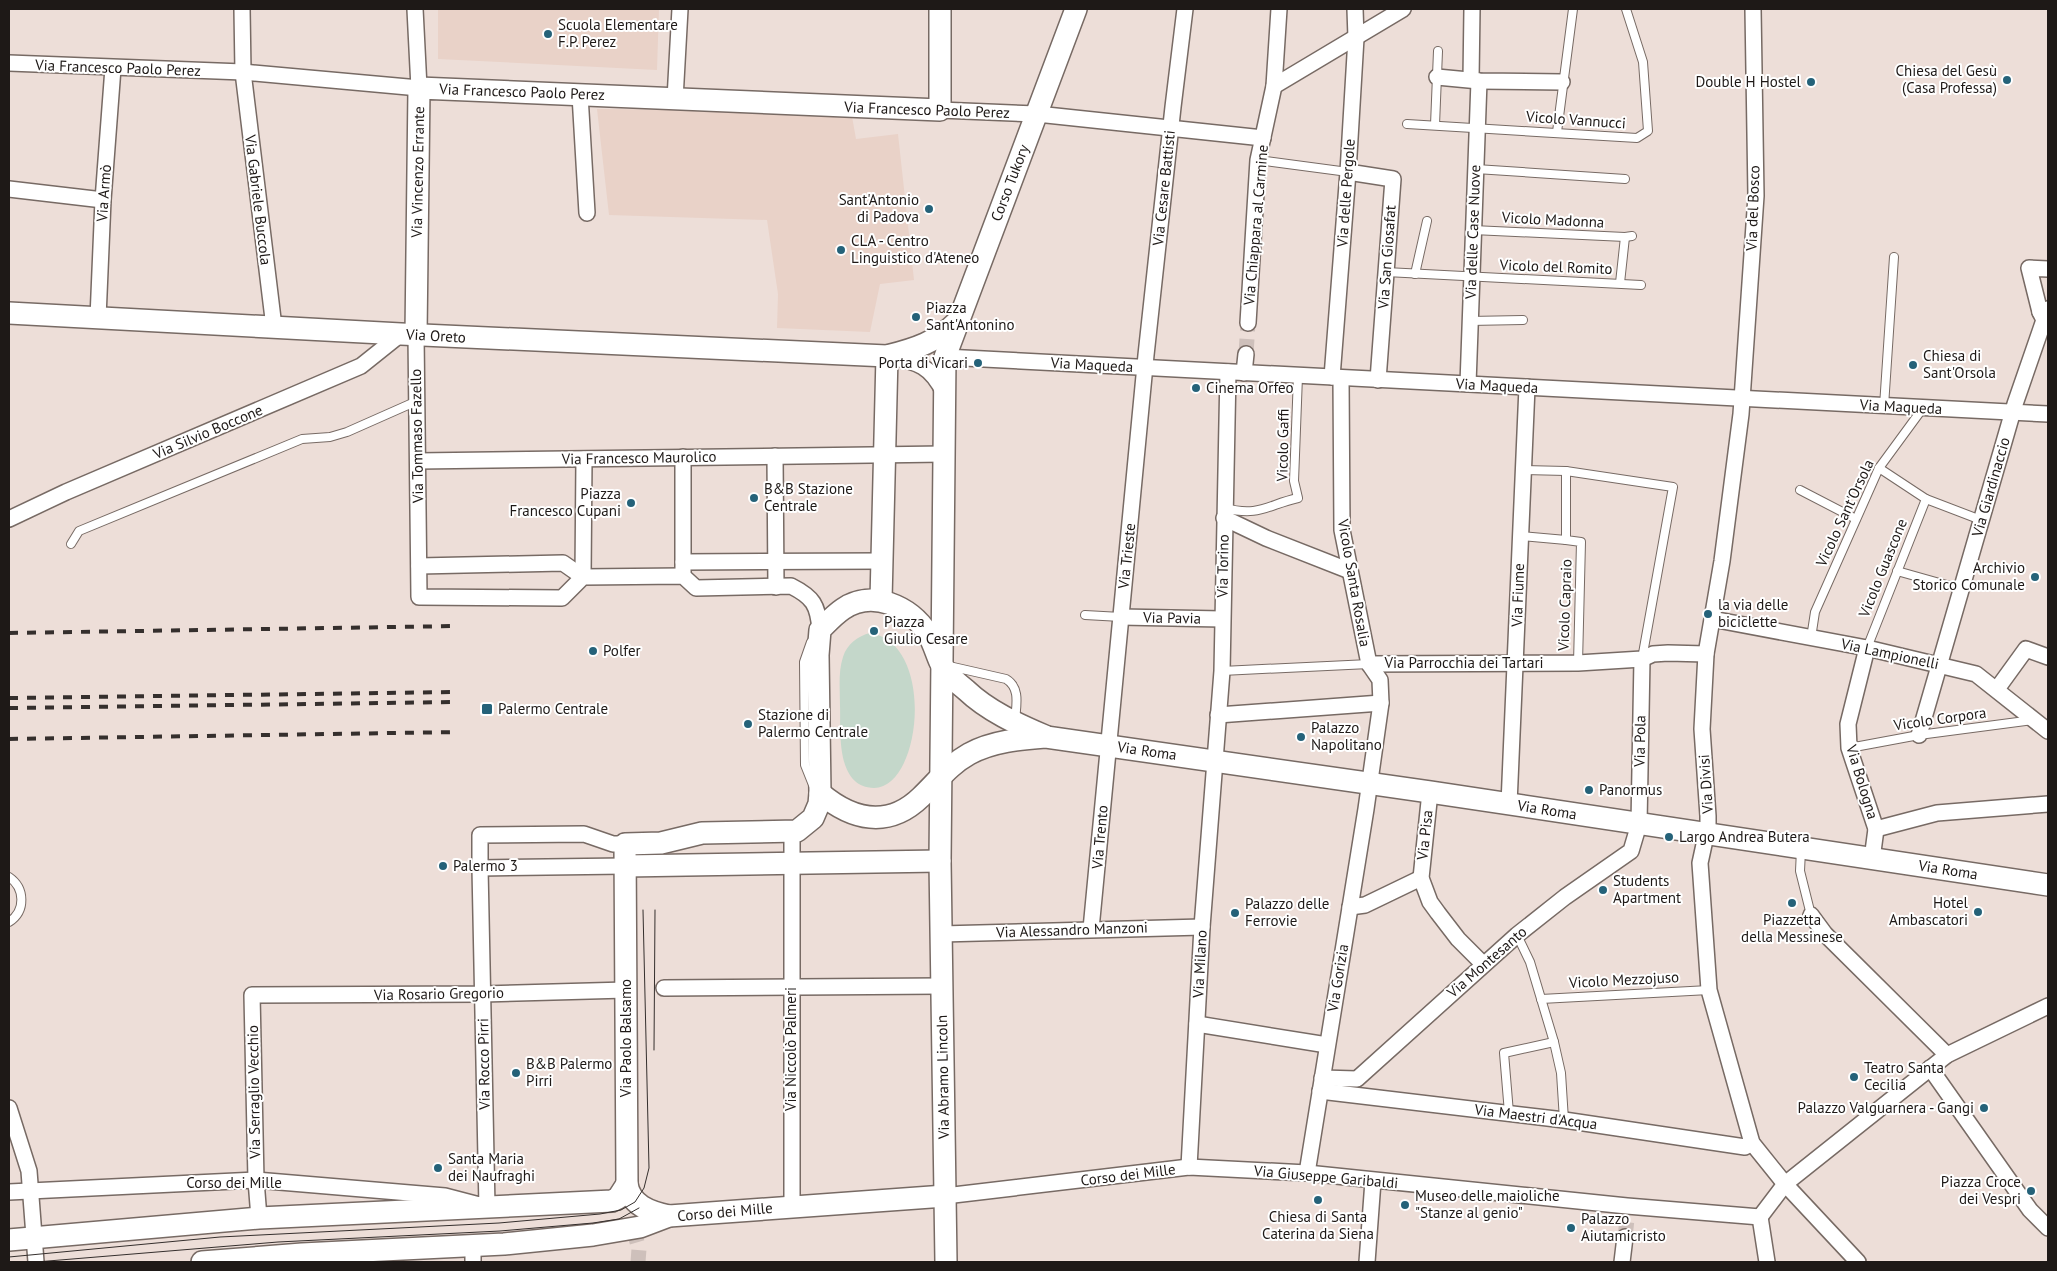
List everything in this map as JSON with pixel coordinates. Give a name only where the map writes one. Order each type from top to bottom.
[{"type":"street","name":"Via Gabriele Buccola","points":[[242,9],[242,72],[274,328]]},
{"type":"street","name":"Via Vincenzo Errante","points":[[408,335],[419,88],[415,9]]},
{"type":"street","points":[[676,99],[680,9]]},
{"type":"street","points":[[940,9],[940,110]]},
{"type":"street","name":"Corso Tukory","points":[[941,664],[945,357],[1076,9]]},
{"type":"street","name":"Via Cesare Battisti","points":[[1146,368],[1185,9]]},
{"type":"street","name":"Via Chiappara al Carmine","points":[[1248,323],[1258,160],[1274,86],[1279,9]]},
{"type":"street","name":"Via delle Pergole","points":[[1336,377],[1356,38],[1356,9]]},
{"type":"street","points":[[1274,86],[1403,9]]},
{"type":"street","name":"Via delle Case Nuove","points":[[1468,384],[1478,127],[1472,9]]},
{"type":"street","name":"Via del Bosco","points":[[1741,398],[1756,196],[1755,12]]},
{"type":"street","name":"Via Francesco Paolo Perez","points":[[9,63],[242,72],[419,88],[1037,114],[1263,138]]},
{"type":"street","name":"Via Armò","points":[[98,318],[103,200],[113,68]]},
{"type":"street","points":[[1438,77],[1475,80],[1562,82]]},
{"type":"street","points":[[580,95],[587,213]]},
{"type":"street","name":"Via San Giosafat","points":[[1348,172],[1393,178],[1378,380]]},
{"type":"street","points":[[9,189],[103,200]]},
{"type":"street","name":"Via Giardinaccio","points":[[1919,735],[2012,412],[2044,320],[2045,310],[2030,268],[2048,269]]},
{"type":"street","name":"Via Oreto","points":[[9,313],[408,335],[887,356]]},
{"type":"street","points":[[887,356],[931,342],[947,332],[958,321]]},
{"type":"street","name":"Via Tommaso Fazello","points":[[408,335],[417,401],[419,597],[562,598],[583,577]]},
{"type":"street","name":"Via Silvio Boccone","points":[[9,519],[66,492],[361,366],[408,335]]},
{"type":"street","points":[[1244,373],[1246,354]]},
{"type":"street","points":[[887,356],[912,361],[929,369],[938,379],[945,394]]},
{"type":"street","points":[[881,600],[887,356]]},
{"type":"street","name":"Via Maqueda","points":[[945,357],[2048,414]]},
{"type":"street","name":"Via Trieste","points":[[1108,745],[1146,368]]},
{"type":"street","name":"Via Torino","points":[[1214,761],[1222,671],[1228,372]]},
{"type":"street","name":"Vicolo Santa Rosalia","points":[[1336,377],[1342,530],[1369,664],[1380,680],[1381,703],[1370,783]]},
{"type":"street","name":"Via Fiume","points":[[1509,804],[1527,387]]},
{"type":"street","name":"Via Divisi","points":[[1741,398],[1741,414],[1722,561],[1706,654],[1702,729],[1708,826],[1700,864],[1709,990],[1752,1143],[1785,1184],[1858,1262]]},
{"type":"street","name":"Via Francesco Maurolico","points":[[418,462],[944,454]]},
{"type":"street","points":[[775,456],[776,587]]},
{"type":"street","points":[[625,844],[661,843],[702,833],[792,832],[802,829],[813,818],[819,804],[819,614],[814,602],[805,593],[791,586],[696,588],[683,569],[682,458]]},
{"type":"street","points":[[583,577],[584,459]]},
{"type":"street","points":[[1224,513],[1266,538],[1350,571]]},
{"type":"street","points":[[419,566],[563,563],[583,577],[775,561],[882,561]]},
{"type":"street","points":[[820,630],[844,608],[860,602],[881,600],[898,607],[916,619],[928,635],[941,664],[977,700],[1015,723],[1046,737]]},
{"type":"street","name":"Via Pavia","points":[[1121,617],[1222,619]]},
{"type":"street","name":"Via Lampionelli","points":[[1712,619],[1867,648],[1976,674],[2048,731]]},
{"type":"street","name":"Via Bologna","points":[[1867,648],[1848,724],[1849,748],[1876,829],[1872,859]]},
{"type":"street","points":[[1997,689],[2026,649],[2048,657]]},
{"type":"street","name":"Via Parrocchia dei Tartari","points":[[1369,664],[1578,663],[1642,659],[1653,654],[1706,654]]},
{"type":"street","name":"Via Pola","points":[[1639,824],[1642,659]]},
{"type":"street","name":"Via Abramo Lincoln","points":[[941,664],[940,892],[946,1262]]},
{"type":"street","points":[[1218,715],[1381,703]]},
{"type":"street","points":[[820,793],[836,806],[856,816],[871,818],[900,814],[912,806],[940,776],[969,754],[999,742],[1046,737]]},
{"type":"street","name":"Via Roma","points":[[1046,737],[1370,783],[2048,885]]},
{"type":"street","name":"Via Trento","points":[[1091,929],[1108,745]]},
{"type":"street","name":"Via Milano","points":[[1190,1167],[1202,927],[1214,761]]},
{"type":"street","name":"Via Gorizia","points":[[1306,1173],[1370,783]]},
{"type":"street","name":"Via Pisa","points":[[1421,878],[1430,792]]},
{"type":"street","points":[[1876,829],[1937,813],[2048,804]]},
{"type":"street","name":"Via Montesanto","points":[[1321,1084],[1357,1080],[1517,935],[1631,851],[1639,824]]},
{"type":"street","name":"Via Niccolò Palmeri","points":[[792,832],[792,1206]]},
{"type":"street","name":"Via Rocco Pirri","points":[[487,1207],[480,835],[584,834],[613,844],[625,844]]},
{"type":"street","name":"Via Paolo Balsamo","points":[[625,844],[627,1184]]},
{"type":"street","points":[[480,868],[940,861]]},
{"type":"street","points":[[1350,907],[1365,905],[1421,878],[1430,902],[1458,939],[1483,964]]},
{"type":"street","points":[[1811,915],[1825,934],[1947,1055]]},
{"type":"street","name":"Via Alessandro Manzoni","points":[[941,934],[1202,927]]},
{"type":"street","points":[[664,988],[942,986]]},
{"type":"street","name":"Via Rosario Gregorio","points":[[252,995],[483,994],[626,990]]},
{"type":"street","name":"Via Serraglio Vecchio","points":[[252,995],[256,1180],[259,1218]]},
{"type":"street","points":[[1767,1262],[1760,1217],[1785,1184],[1947,1055],[2048,1006]]},
{"type":"street","points":[[1197,1024],[1327,1045]]},
{"type":"street","points":[[1930,1068],[2030,1210],[2048,1228]]},
{"type":"street","name":"Via Maestri d'Acqua","points":[[1321,1084],[1745,1147],[1752,1143]]},
{"type":"street","points":[[9,1108],[29,1171],[32,1190],[36,1262]]},
{"type":"street","name":"Corso dei Mille","points":[[202,1262],[295,1255],[473,1254],[640,1227],[669,1216],[945,1196],[1190,1167]]},
{"type":"street","name":"Via Giuseppe Garibaldi","points":[[1190,1167],[1306,1173],[1627,1212],[1760,1217]]},
{"type":"street","name":"Corso dei Mille","points":[[9,1192],[256,1180],[445,1196],[487,1207]]},
{"type":"street","points":[[1366,1262],[1373,1181]]},
{"type":"street","points":[[627,1184],[629,1192],[638,1204],[669,1216]]},
{"type":"street","name":"Corso dei Mille","points":[[9,1240],[259,1218],[612,1201],[623,1193],[627,1184]]},
{"type":"street","points":[[1622,1262],[1625,1237]]},
{"type":"lane","points":[[1557,132],[1573,9]]},
{"type":"lane","name":"Vicolo Vannucci","points":[[1407,124],[1637,138],[1648,131],[1643,62],[1626,9]]},
{"type":"lane","points":[[1435,125],[1438,51]]},
{"type":"lane","points":[[1258,160],[1348,172]]},
{"type":"lane","points":[[1476,168],[1624,179]]},
{"type":"lane","points":[[1415,274],[1427,221]]},
{"type":"lane","name":"Vicolo Madonna","points":[[1474,230],[1629,237],[1620,283]]},
{"type":"lane","points":[[1884,406],[1894,257]]},
{"type":"lane","name":"Vicolo del Romito","points":[[1386,272],[1641,285]]},
{"type":"lane","points":[[1469,321],[1523,320]]},
{"type":"lane","name":"Vicolo Gaffi","points":[[1224,513],[1266,510],[1298,498],[1294,481],[1298,376]]},
{"type":"lane","points":[[71,544],[79,531],[302,439],[330,437],[346,432],[417,401]]},
{"type":"lane","name":"Vicolo Sant'Orsola","points":[[1810,638],[1815,612],[1879,468],[1923,408]]},
{"type":"lane","points":[[1879,468],[1926,499],[1981,520]]},
{"type":"lane","points":[[1524,470],[1566,471],[1673,487],[1642,659]]},
{"type":"lane","name":"Vicolo Capraio","points":[[1566,471],[1566,540],[1581,542],[1578,663]]},
{"type":"lane","points":[[1800,490],[1856,519]]},
{"type":"lane","name":"Vicolo Guascone","points":[[1867,648],[1926,499]]},
{"type":"lane","points":[[1521,536],[1566,540]]},
{"type":"lane","points":[[1897,570],[1961,588]]},
{"type":"lane","points":[[1085,615],[1121,617]]},
{"type":"lane","points":[[941,664],[1006,679],[1012,683],[1017,690],[1015,723]]},
{"type":"lane","name":"Via Parrocchia dei Tartari","points":[[1222,671],[1369,664]]},
{"type":"lane","name":"Vicolo Corpora","points":[[1849,748],[1919,735],[2035,720]]},
{"type":"lane","points":[[1801,848],[1800,871],[1811,915]]},
{"type":"lane","points":[[9,877],[19,887],[22,905],[18,913],[9,922]]},
{"type":"lane","points":[[1517,935],[1530,962],[1554,1042],[1561,1073],[1564,1120]]},
{"type":"lane","name":"Vicolo Mezzojuso","points":[[1540,999],[1709,990]]},
{"type":"lane","points":[[1509,1113],[1504,1053],[1554,1042]]},
{"type":"shaded area","name":"Scuola Elementare F.P. Perez","points":[[438,9],[659,9],[657,70],[438,59]]},
{"type":"shaded area","name":"CLA - Centro Linguistico d'Ateneo","points":[[597,109],[851,111],[856,139],[898,134],[914,280],[880,284],[870,332],[777,328],[778,294],[767,220],[609,215]]},
{"type":"green space","points":[[870,633],[891,643],[905,661],[913,686],[915,714],[911,742],[903,765],[890,782],[874,788],[861,785],[852,778],[846,768],[840,729],[841,663],[847,648],[861,636]]},
{"type":"tunnel","points":[[1246,354],[1248,323]]},
{"type":"tunnel","points":[[1625,1237],[1627,1219]]},
{"type":"tunnel","points":[[633,1228],[639,1249],[638,1262]]},
{"type":"tram line","points":[[9,1257],[220,1237],[499,1223],[600,1214],[621,1210],[635,1202],[644,1188],[649,1168],[643,910]]},
{"type":"tram line","points":[[654,1050],[655,910]]},
{"type":"tram line","points":[[36,1262],[278,1242],[500,1231],[593,1223],[619,1219],[639,1208]]},
{"type":"railway","points":[[9,633],[457,626]]},
{"type":"railway","points":[[9,698],[458,692]]},
{"type":"railway","points":[[9,708],[458,702]]},
{"type":"railway","points":[[9,739],[458,732]]},
{"type":"place","name":"Scuola Elementare F.P. Perez","points":[[548,34]]},
{"type":"place","name":"Chiesa del Gesù (Casa Professa)","points":[[2007,80]]},
{"type":"place","name":"Double H Hostel","points":[[1811,82]]},
{"type":"place","name":"Sant'Antonio di Padova","points":[[929,209]]},
{"type":"place","name":"CLA - Centro Linguistico d'Ateneo","points":[[841,250]]},
{"type":"place","name":"Piazza Sant'Antonino","points":[[916,317]]},
{"type":"place","name":"Porta di Vicari","points":[[978,363]]},
{"type":"place","name":"Chiesa di Sant'Orsola","points":[[1913,365]]},
{"type":"place","name":"Cinema Orfeo","points":[[1196,388]]},
{"type":"place","name":"B&B Stazione Centrale","points":[[754,498]]},
{"type":"place","name":"Piazza Francesco Cupani","points":[[631,503]]},
{"type":"place","name":"Archivio Storico Comunale","points":[[2035,577]]},
{"type":"place","name":"la via delle biciclette","points":[[1708,614]]},
{"type":"place","name":"Piazza Giulio Cesare","points":[[874,631]]},
{"type":"place","name":"Polfer","points":[[593,651]]},
{"type":"place","name":"Palermo Centrale","points":[[487,709]]},
{"type":"place","name":"Stazione di Palermo Centrale","points":[[748,724]]},
{"type":"place","name":"Palazzo Napolitano","points":[[1301,737]]},
{"type":"place","name":"Panormus","points":[[1589,790]]},
{"type":"place","name":"Largo Andrea Butera","points":[[1669,837]]},
{"type":"place","name":"Palermo 3","points":[[443,866]]},
{"type":"place","name":"Students Apartment","points":[[1603,890]]},
{"type":"place","name":"Piazzetta della Messinese","points":[[1792,903]]},
{"type":"place","name":"Hotel Ambascatori","points":[[1978,912]]},
{"type":"place","name":"Palazzo delle Ferrovie","points":[[1235,913]]},
{"type":"place","name":"B&B Palermo Pirri","points":[[516,1073]]},
{"type":"place","name":"Teatro Santa Cecilia","points":[[1854,1077]]},
{"type":"place","name":"Palazzo Valguarnera - Gangi","points":[[1984,1108]]},
{"type":"place","name":"Santa Maria dei Naufraghi","points":[[438,1168]]},
{"type":"place","name":"Piazza Croce dei Vespri","points":[[2031,1191]]},
{"type":"place","name":"Chiesa di Santa Caterina da Siena","points":[[1318,1200]]},
{"type":"place","name":"Museo delle maioliche \"Stanze al genio\"","points":[[1405,1205]]},
{"type":"place","name":"Palazzo Aiutamicristo","points":[[1571,1228]]}]
